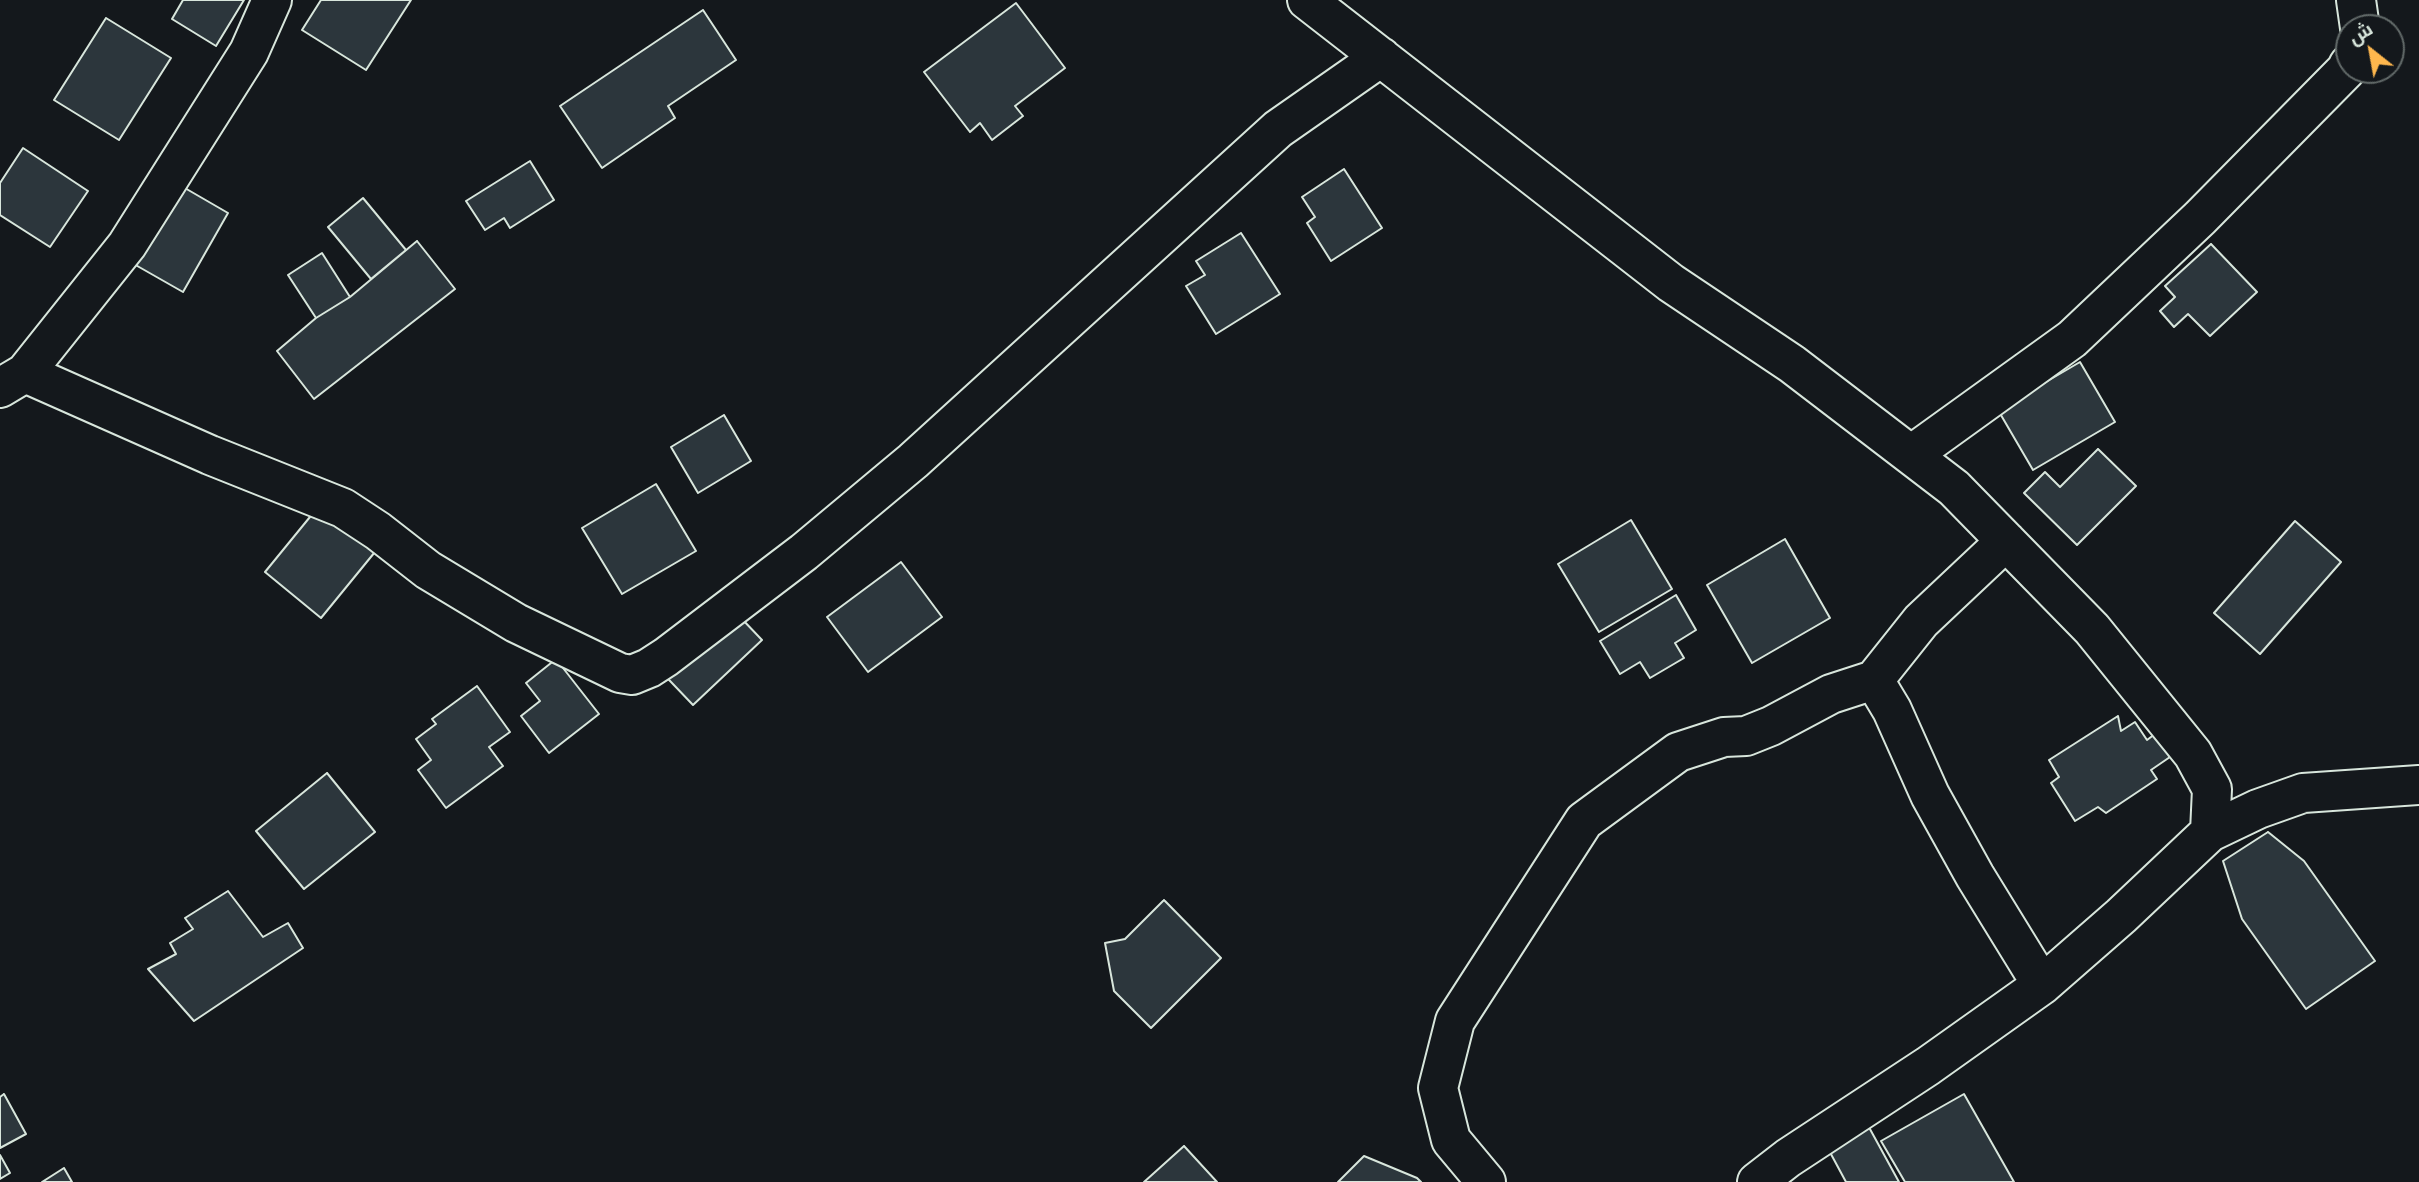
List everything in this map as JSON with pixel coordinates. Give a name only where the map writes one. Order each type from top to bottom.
[{"type":"street","points":[[272,0],[249,51],[127,245],[12,380],[343,508],[428,570],[516,623],[620,673],[632,675],[666,657],[804,552],[913,461],[1278,129],[1381,57]]},
{"type":"street","points":[[1307,0],[1671,283],[1792,364],[1954,488],[2092,629],[2193,754],[2212,789],[2210,832]]},
{"type":"street","points":[[1911,455],[2072,339],[2200,218],[2335,81]]},
{"type":"street","points":[[1486,1182],[1451,1140],[1438,1088],[1455,1021],[1584,821],[1678,752],[1724,737],[1746,736],[1772,726],[1831,694],[1874,680],[1921,621],[2006,541]]},
{"type":"street","points":[[1874,680],[1892,710],[1937,807],[1975,876],[2042,985]]},
{"type":"street","points":[[1757,1182],[1788,1158],[1928,1066],[2042,985],[2121,916],[2210,832],[2258,809],[2303,793],[2419,785]]},
{"type":"building","points":[[183,0],[244,0],[216,46],[172,19]]},
{"type":"building","points":[[321,0],[411,0],[366,70],[302,30]]},
{"type":"building","points":[[1016,3],[1065,68],[1015,106],[1023,116],[992,140],[980,123],[970,132],[924,72]]},
{"type":"building","points":[[703,10],[736,60],[668,106],[675,118],[602,168],[560,106]]},
{"type":"building","points":[[106,18],[171,58],[119,140],[54,100]]},
{"type":"building","points":[[23,148],[88,191],[50,247],[0,215],[0,183]]},
{"type":"building","points":[[530,161],[554,200],[510,228],[504,218],[485,230],[466,201]]},
{"type":"building","points":[[1344,169],[1382,228],[1331,261],[1307,223],[1315,217],[1302,197]]},
{"type":"building","points":[[171,180],[228,213],[183,292],[125,259]]},
{"type":"building","points":[[363,198],[406,250],[371,279],[328,227]]},
{"type":"building","points":[[1241,233],[1280,294],[1216,334],[1186,286],[1205,275],[1196,261]]},
{"type":"building","points":[[417,241],[455,289],[314,399],[277,351],[316,318],[350,297]]},
{"type":"building","points":[[2211,244],[2257,292],[2210,336],[2188,314],[2174,327],[2160,311],[2175,297],[2165,286]]},
{"type":"building","points":[[322,253],[350,297],[316,318],[288,275]]},
{"type":"building","points":[[2080,362],[2115,422],[2033,470],[1998,410]]},
{"type":"building","points":[[724,415],[751,461],[698,493],[671,447]]},
{"type":"building","points":[[2098,449],[2136,486],[2077,545],[2024,493],[2045,472],[2060,487]]},
{"type":"building","points":[[656,484],[696,551],[622,594],[582,528]]},
{"type":"building","points":[[323,501],[379,547],[321,618],[265,572]]},
{"type":"building","points":[[1631,520],[1672,589],[1599,632],[1558,564]]},
{"type":"building","points":[[2295,521],[2341,562],[2260,654],[2214,613]]},
{"type":"building","points":[[1785,539],[1830,618],[1752,663],[1707,585]]},
{"type":"building","points":[[901,562],[942,617],[868,672],[827,617]]},
{"type":"building","points":[[1676,595],[1696,630],[1675,643],[1684,658],[1650,678],[1640,662],[1620,674],[1600,641]]},
{"type":"building","points":[[720,596],[762,640],[693,705],[651,661]]},
{"type":"building","points":[[556,659],[599,714],[549,753],[521,716],[540,701],[526,683]]},
{"type":"building","points":[[477,686],[510,732],[489,747],[503,766],[446,808],[418,770],[431,760],[416,739],[436,724],[432,719]]},
{"type":"building","points":[[2118,716],[2121,731],[2135,722],[2147,740],[2155,734],[2170,757],[2151,770],[2157,779],[2106,813],[2098,807],[2075,821],[2051,783],[2059,777],[2049,760]]},
{"type":"building","points":[[327,773],[375,832],[304,889],[256,831]]},
{"type":"building","points":[[2268,832],[2304,861],[2375,961],[2306,1009],[2242,919],[2223,861]]},
{"type":"building","points":[[228,891],[263,937],[288,923],[303,948],[194,1021],[148,969],[176,954],[170,943],[193,929],[185,918]]},
{"type":"building","points":[[1164,900],[1221,958],[1151,1028],[1114,991],[1105,943],[1125,939]]},
{"type":"building","points":[[4,1094],[26,1134],[0,1148],[0,1097]]},
{"type":"building","points":[[1964,1094],[2014,1182],[1905,1182],[1881,1141]]},
{"type":"building","points":[[1865,1120],[1899,1182],[1846,1182],[1825,1143]]},
{"type":"building","points":[[1184,1146],[1217,1182],[1144,1182]]},
{"type":"building","points":[[0,1155],[10,1173],[0,1179]]},
{"type":"building","points":[[1364,1156],[1417,1178],[1421,1182],[1338,1182]]},
{"type":"building","points":[[64,1168],[72,1182],[42,1182]]}]
